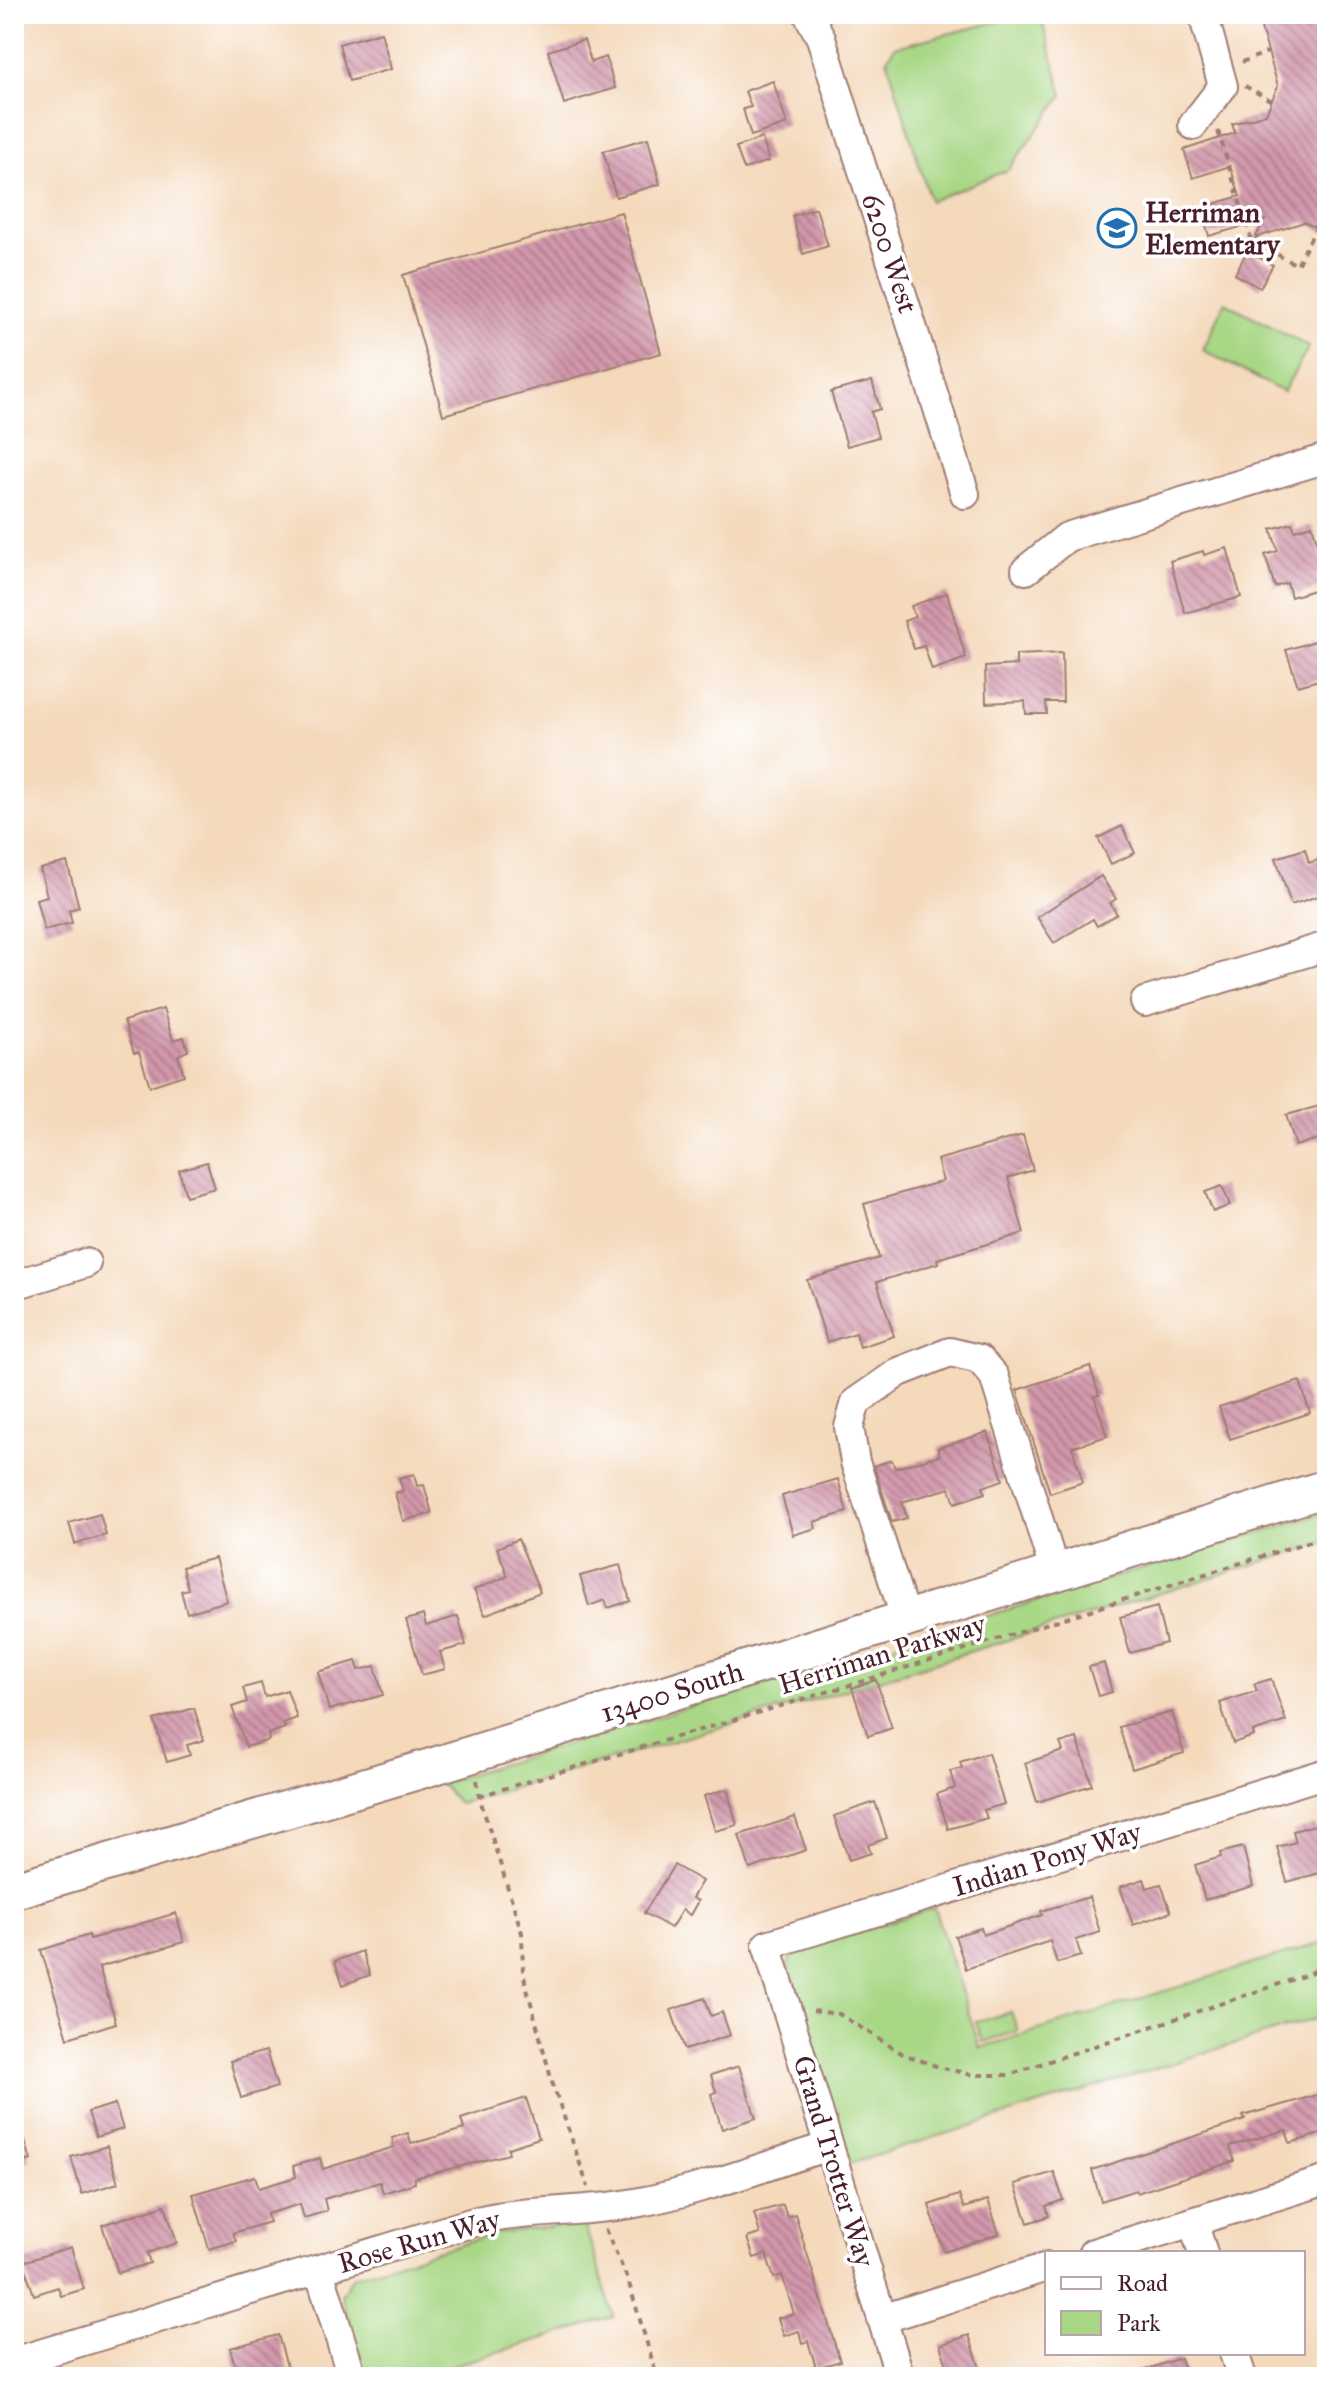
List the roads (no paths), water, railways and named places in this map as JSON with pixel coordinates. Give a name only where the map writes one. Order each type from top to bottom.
[{"type":"main road","name":"13400 South","points":[[14,1890],[431,1767],[1327,1488]]},
{"type":"street","name":"6200 West","points":[[808,14],[821,38],[965,494]]},
{"type":"street","points":[[1193,125],[1223,86],[1203,14]]},
{"type":"street","points":[[1026,570],[1067,537],[1327,458]]},
{"type":"street","points":[[1145,1002],[1327,946]]},
{"type":"street","points":[[14,1285],[86,1263]]},
{"type":"street","points":[[906,1620],[855,1462],[849,1427],[856,1402],[899,1372],[950,1352],[979,1359],[994,1376],[1055,1573]]},
{"type":"street","name":"Indian Pony Way","points":[[767,1945],[1327,1773]]},
{"type":"street","name":"Grand Trotter Way","points":[[767,1945],[900,2377]]},
{"type":"street","name":"Rose Run Way","points":[[14,2362],[493,2217],[599,2209],[664,2197],[829,2146]]},
{"type":"street","points":[[1099,2251],[1327,2180]]},
{"type":"street","points":[[1193,2222],[1202,2251]]},
{"type":"street","points":[[882,2319],[1045,2268]]},
{"type":"street","points":[[319,2270],[352,2377]]},
{"type":"street","points":[[1235,2355],[1242,2377]]},
{"type":"place","name":"Herriman Elementary","points":[[1117,228]]}]
